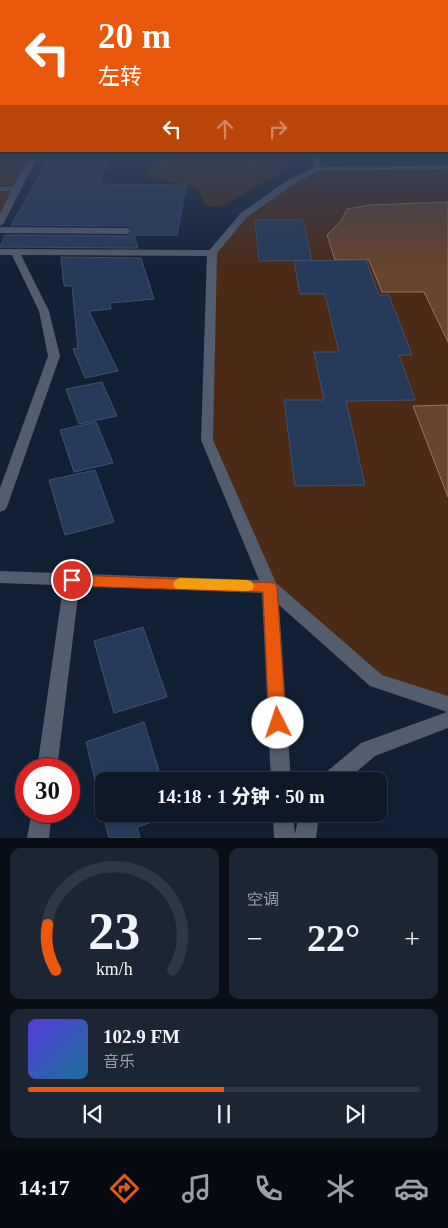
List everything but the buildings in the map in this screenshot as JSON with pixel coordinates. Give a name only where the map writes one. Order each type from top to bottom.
[{"type":"street","points":[[0,223],[15,192]]},
{"type":"street","points":[[277,192],[244,215],[212,253],[207,440],[270,587],[280,772]]},
{"type":"street","points":[[0,230],[127,231]]},
{"type":"street","points":[[0,252],[212,253]]},
{"type":"street","points":[[0,506],[54,356],[44,311],[16,252]]},
{"type":"street","points":[[0,577],[270,587],[376,680],[448,704]]},
{"type":"street","points":[[48,758],[72,580]]},
{"type":"street","points":[[341,772],[368,748],[448,720]]},
{"type":"street","points":[[284,822],[285,838]]},
{"type":"street","points":[[305,838],[308,822]]},
{"type":"street","points":[[38,838],[40,823]]},
{"type":"shaded area","points":[[0,192],[16,192],[0,223]]},
{"type":"shaded area","points":[[199,192],[247,192],[220,207],[206,206]]},
{"type":"shaded area","points":[[281,192],[448,192],[448,704],[376,681],[270,587],[207,440],[212,253],[244,215]]},
{"type":"shaded area","points":[[448,202],[448,342],[424,292],[382,292],[369,260],[335,260],[327,235],[341,221],[347,209],[370,205]]},
{"type":"shaded area","points":[[448,405],[448,497],[413,406]]},
{"type":"slow traffic","points":[[180,584],[247,586]]},
{"type":"route","points":[[72,580],[270,587],[278,723]]}]
